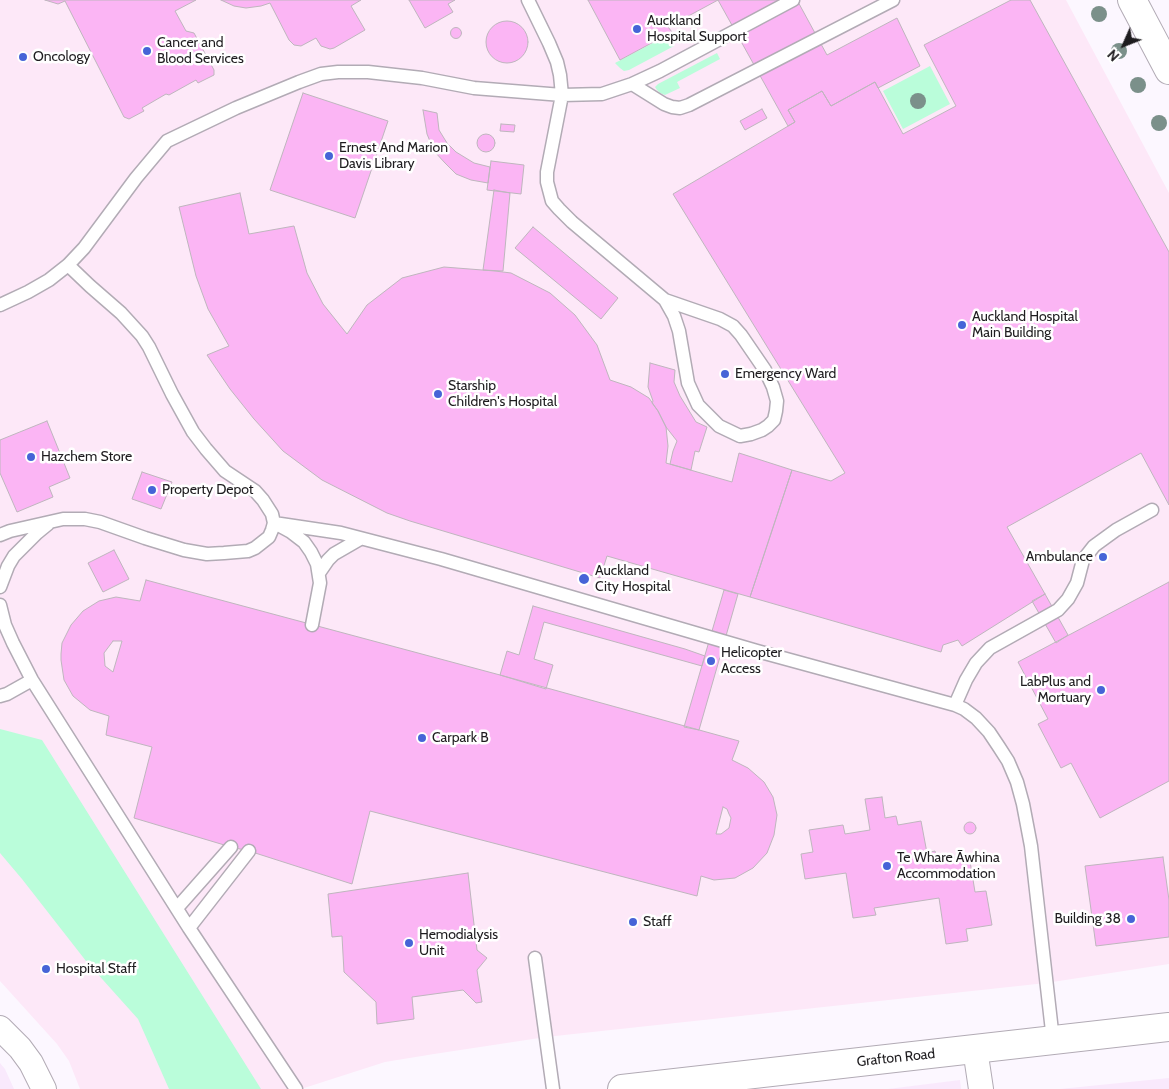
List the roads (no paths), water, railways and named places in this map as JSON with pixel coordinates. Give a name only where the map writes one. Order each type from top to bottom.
[{"type":"main road","points":[[1132,0],[1169,70]]},
{"type":"main road","name":"Grafton Road","points":[[622,1089],[1169,1027]]},
{"type":"street","points":[[0,1028],[20,1048],[31,1063],[44,1089]]},
{"type":"street","points":[[975,1049],[981,1089]]},
{"type":"lane","points":[[528,0],[549,42],[560,75],[562,95],[547,172],[547,182],[552,200],[558,209],[572,222],[664,300],[674,316],[679,331],[688,384],[698,405],[719,426],[740,436],[756,432],[768,426],[774,420],[777,401],[765,370],[742,335],[733,326],[720,319],[664,300]]},
{"type":"lane","points":[[0,305],[49,280],[68,265],[84,248],[136,178],[167,141],[236,108],[299,82],[321,74],[368,72],[422,78],[474,88],[562,95],[602,94],[632,84],[660,71],[793,0]]},
{"type":"lane","points":[[632,84],[664,104],[680,108],[689,106],[893,0]]},
{"type":"lane","points":[[0,535],[63,519],[85,520],[100,522],[172,546],[207,554],[248,551],[269,537],[272,530],[274,522],[272,514],[263,500],[255,491],[225,471],[214,460],[198,438],[172,394],[149,347],[132,324],[68,265]]},
{"type":"lane","points":[[954,705],[973,668],[990,648],[1058,610],[1068,599],[1077,583],[1083,560],[1094,546],[1116,530],[1152,510]]},
{"type":"lane","points":[[0,587],[14,556],[50,522]]},
{"type":"lane","points":[[274,522],[336,532],[441,558],[757,651],[964,709],[976,718],[989,732],[1008,761],[1017,782],[1023,804],[1031,846],[1053,1040]]},
{"type":"lane","points":[[274,522],[304,542],[312,552],[319,573],[320,583],[312,625]]},
{"type":"lane","points":[[319,573],[334,554],[360,539]]},
{"type":"lane","points":[[0,605],[13,643],[32,680],[190,928],[296,1089]]},
{"type":"lane","points":[[0,696],[32,680]]},
{"type":"lane","points":[[178,908],[231,847]]},
{"type":"lane","points":[[190,928],[249,851]]},
{"type":"lane","points":[[536,958],[553,1089]]},
{"type":"place","name":"Auckland Hospital Support","points":[[637,29]]},
{"type":"place","name":"Cancer and Blood Services","points":[[147,51]]},
{"type":"place","name":"Oncology","points":[[23,57]]},
{"type":"place","name":"Ernest And Marion Davis Library","points":[[329,156]]},
{"type":"place","name":"Auckland Hospital Main Building","points":[[962,325]]},
{"type":"place","name":"Emergency Ward","points":[[725,374]]},
{"type":"place","name":"Starship Children's Hospital","points":[[438,394]]},
{"type":"place","name":"Hazchem Store","points":[[31,457]]},
{"type":"place","name":"Property Depot","points":[[152,490]]},
{"type":"place","name":"Ambulance","points":[[1103,557]]},
{"type":"place","name":"Auckland City Hospital","points":[[584,579]]},
{"type":"place","name":"Helicopter Access","points":[[711,661]]},
{"type":"place","name":"LabPlus and Mortuary","points":[[1101,690]]},
{"type":"place","name":"Carpark B","points":[[422,738]]},
{"type":"place","name":"Te Whare Āwhina Accommodation","points":[[887,866]]},
{"type":"place","name":"Building 38","points":[[1131,919]]},
{"type":"place","name":"Staff","points":[[633,922]]},
{"type":"place","name":"Hemodialysis Unit","points":[[409,943]]},
{"type":"place","name":"Hospital Staff","points":[[46,969]]}]
